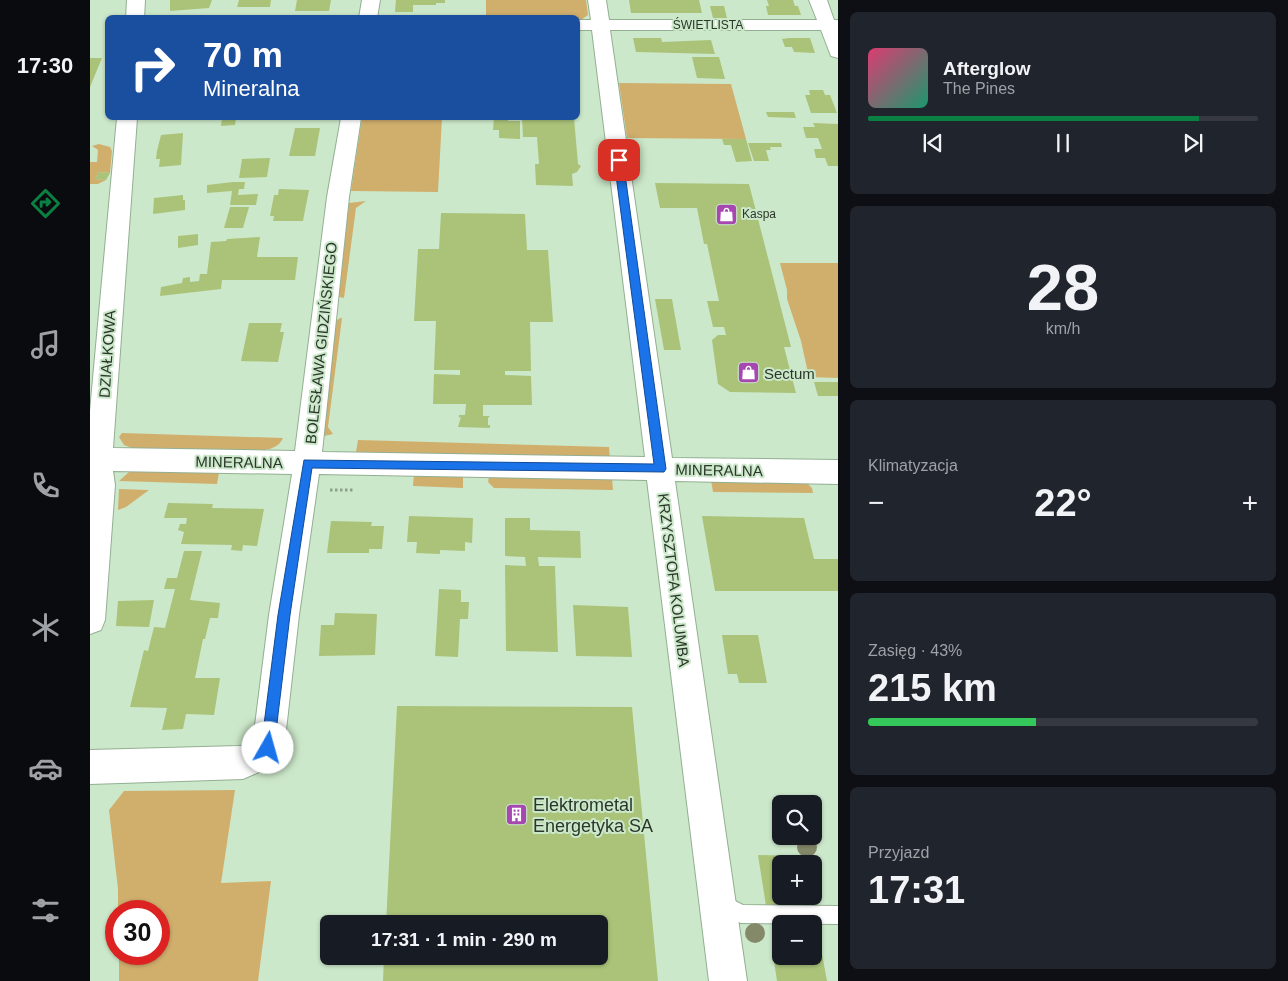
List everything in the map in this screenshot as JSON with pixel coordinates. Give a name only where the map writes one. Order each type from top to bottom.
[{"type":"street","points":[[135,15],[136,0]]},
{"type":"street","points":[[368,15],[371,0]]},
{"type":"street","name":"KRZYSZTOFA KOLUMBA","points":[[597,0],[728,981]]},
{"type":"street","points":[[818,0],[833,25],[838,52]]},
{"type":"street","name":"ŚWIETLISTA","points":[[580,25],[833,25]]},
{"type":"street","name":"DZIAŁKOWA","points":[[90,620],[101,485],[95,459],[126,120]]},
{"type":"street","name":"BOLESŁAWA GIDZIŃSKIEGO","points":[[90,767],[238,764],[252,761],[262,756],[268,748],[284,615],[308,463],[338,197],[351,120]]},
{"type":"street","name":"MINERALNA","points":[[95,459],[838,472]]},
{"type":"lane","points":[[718,910],[735,910],[741,914],[838,915]]},
{"type":"shaded area","points":[[486,0],[586,0],[588,15],[580,20],[580,15],[486,15]]},
{"type":"shaded area","points":[[619,83],[731,84],[746,139],[627,138]]},
{"type":"shaded area","points":[[362,120],[442,120],[438,192],[351,191]]},
{"type":"shaded area","points":[[99,144],[110,147],[112,151],[110,173],[99,172],[95,179],[106,180],[98,184],[90,184],[90,162],[97,162],[98,150],[92,146]]},
{"type":"shaded area","points":[[366,201],[356,208],[344,298],[339,297],[349,203]]},
{"type":"shaded area","points":[[780,263],[838,263],[838,378],[809,377],[801,341],[787,299],[787,290]]},
{"type":"shaded area","points":[[342,318],[328,427],[333,434],[324,436],[323,427],[336,321]]},
{"type":"shaded area","points":[[122,433],[283,438],[276,446],[260,451],[132,448],[124,445],[119,437]]},
{"type":"shaded area","points":[[358,440],[609,447],[610,459],[356,452]]},
{"type":"shaded area","points":[[138,470],[219,473],[217,484],[119,481],[129,472]]},
{"type":"shaded area","points":[[414,475],[463,477],[463,488],[413,486]]},
{"type":"shaded area","points":[[489,477],[612,478],[613,490],[494,488],[488,482]]},
{"type":"shaded area","points":[[711,480],[807,483],[812,488],[813,493],[713,492]]},
{"type":"shaded area","points":[[119,489],[149,490],[126,507],[118,510]]},
{"type":"shaded area","points":[[235,790],[221,883],[271,881],[258,981],[119,981],[119,965],[170,965],[170,900],[118,900],[109,810],[124,791]]},
{"type":"building","points":[[170,0],[212,0],[209,8],[170,11]]},
{"type":"building","points":[[239,0],[271,0],[270,7],[237,7]]},
{"type":"building","points":[[297,0],[331,0],[329,11],[295,11]]},
{"type":"building","points":[[396,0],[445,0],[445,3],[413,5],[413,12],[395,12]]},
{"type":"building","points":[[629,0],[699,0],[702,13],[631,13]]},
{"type":"building","points":[[767,0],[793,0],[795,6],[798,6],[801,15],[768,15],[766,6],[769,6]]},
{"type":"building","points":[[710,6],[724,6],[727,18],[713,18]]},
{"type":"building","points":[[633,38],[661,38],[662,42],[711,40],[715,54],[636,52]]},
{"type":"building","points":[[810,38],[815,53],[794,52],[792,47],[785,47],[782,39]]},
{"type":"building","points":[[692,57],[719,57],[725,79],[697,78]]},
{"type":"building","points":[[90,58],[102,58],[90,87]]},
{"type":"building","points":[[809,90],[823,90],[825,95],[830,95],[837,113],[811,113],[805,95],[810,95]]},
{"type":"building","points":[[766,112],[794,112],[796,118],[768,117]]},
{"type":"building","points":[[222,120],[236,120],[235,125],[221,126]]},
{"type":"building","points":[[494,120],[520,121],[520,139],[499,138],[499,130],[493,130]]},
{"type":"building","points":[[522,120],[574,120],[578,164],[581,166],[577,172],[572,174],[573,186],[536,185],[535,164],[539,164],[537,137],[523,137]]},
{"type":"building","points":[[813,123],[838,124],[838,166],[828,166],[825,158],[816,158],[814,149],[822,149],[818,138],[806,138],[803,127],[815,127]]},
{"type":"building","points":[[295,128],[320,128],[315,156],[289,156]]},
{"type":"building","points":[[183,133],[181,165],[159,167],[160,159],[156,159],[161,135]]},
{"type":"building","points":[[722,139],[746,139],[752,161],[736,162],[731,145],[724,145]]},
{"type":"building","points":[[748,143],[781,143],[782,147],[770,147],[771,150],[766,150],[769,161],[754,161]]},
{"type":"building","points":[[270,158],[267,177],[239,178],[242,159]]},
{"type":"building","points":[[99,172],[110,173],[106,180],[95,179]]},
{"type":"building","points":[[245,182],[244,189],[239,189],[238,195],[258,194],[256,205],[230,205],[232,191],[207,193],[207,185]]},
{"type":"building","points":[[655,183],[749,184],[791,347],[784,347],[796,393],[730,392],[718,384],[712,340],[718,335],[726,335],[724,327],[713,327],[707,301],[719,301],[697,208],[660,208]]},
{"type":"building","points":[[279,189],[309,190],[303,221],[273,221],[274,216],[270,216],[274,195],[278,195]]},
{"type":"building","points":[[183,195],[185,210],[153,214],[154,198]]},
{"type":"building","points":[[230,207],[249,207],[243,228],[224,228]]},
{"type":"building","points":[[441,213],[525,214],[527,250],[548,250],[553,322],[530,322],[531,371],[505,371],[505,375],[531,376],[532,405],[483,405],[483,416],[490,416],[488,418],[488,425],[490,425],[490,428],[458,427],[461,417],[459,418],[459,415],[465,415],[466,404],[433,404],[434,374],[460,375],[460,370],[434,370],[436,321],[414,321],[418,249],[439,249]]},
{"type":"building","points":[[198,234],[198,245],[178,248],[178,236]]},
{"type":"building","points":[[260,237],[257,257],[298,257],[295,280],[222,280],[221,289],[160,296],[161,287],[182,283],[183,278],[190,277],[190,282],[199,281],[200,274],[207,274],[211,242]]},
{"type":"building","points":[[655,299],[672,299],[681,350],[664,350]]},
{"type":"building","points":[[249,323],[282,323],[280,332],[284,332],[278,362],[241,361]]},
{"type":"building","points":[[814,382],[838,382],[838,396],[818,396]]},
{"type":"building","points":[[168,503],[213,504],[212,508],[264,509],[257,546],[243,545],[242,551],[231,550],[232,545],[181,544],[184,532],[178,530],[180,524],[186,524],[187,518],[164,518]]},
{"type":"building","points":[[409,516],[473,518],[472,543],[465,542],[465,551],[440,550],[440,554],[416,553],[417,542],[407,542]]},
{"type":"building","points":[[702,516],[804,518],[814,559],[838,559],[838,591],[715,591]]},
{"type":"building","points":[[505,518],[530,518],[530,530],[580,531],[581,558],[538,557],[539,566],[555,566],[558,652],[506,651],[505,565],[526,566],[525,557],[505,556]]},
{"type":"building","points":[[331,521],[372,522],[371,526],[384,526],[382,549],[369,549],[369,553],[327,553]]},
{"type":"building","points":[[184,551],[202,551],[190,600],[220,603],[218,618],[210,618],[205,639],[203,639],[195,678],[220,678],[214,715],[186,714],[183,729],[162,730],[167,708],[130,707],[144,650],[148,651],[154,627],[165,628],[175,589],[164,589],[167,578],[177,578]]},
{"type":"building","points":[[439,589],[461,590],[461,602],[469,602],[468,619],[460,619],[458,657],[435,656]]},
{"type":"building","points":[[154,600],[149,627],[116,626],[118,601]]},
{"type":"building","points":[[573,605],[628,607],[632,657],[576,656]]},
{"type":"building","points":[[335,613],[377,614],[375,655],[319,656],[321,625],[334,625]]},
{"type":"building","points":[[722,635],[758,635],[767,683],[739,683],[737,674],[728,674]]},
{"type":"building","name":"Elektrometal Energetyka SA","points":[[397,706],[632,707],[658,981],[383,981],[384,965],[608,965],[608,915],[386,915]]},
{"type":"building","points":[[758,855],[772,855],[772,905],[807,905],[807,907],[766,906]]},
{"type":"building","points":[[822,954],[827,981],[777,981],[775,965],[822,965]]},
{"type":"place","name":"Kaspa","points":[[726,214]]},
{"type":"place","name":"Sectum","points":[[748,373]]},
{"type":"place","name":"Elektrometal Energetyka SA","points":[[517,815]]},
{"type":"route","points":[[268,748],[284,615],[308,463],[660,469],[619,160]]}]
